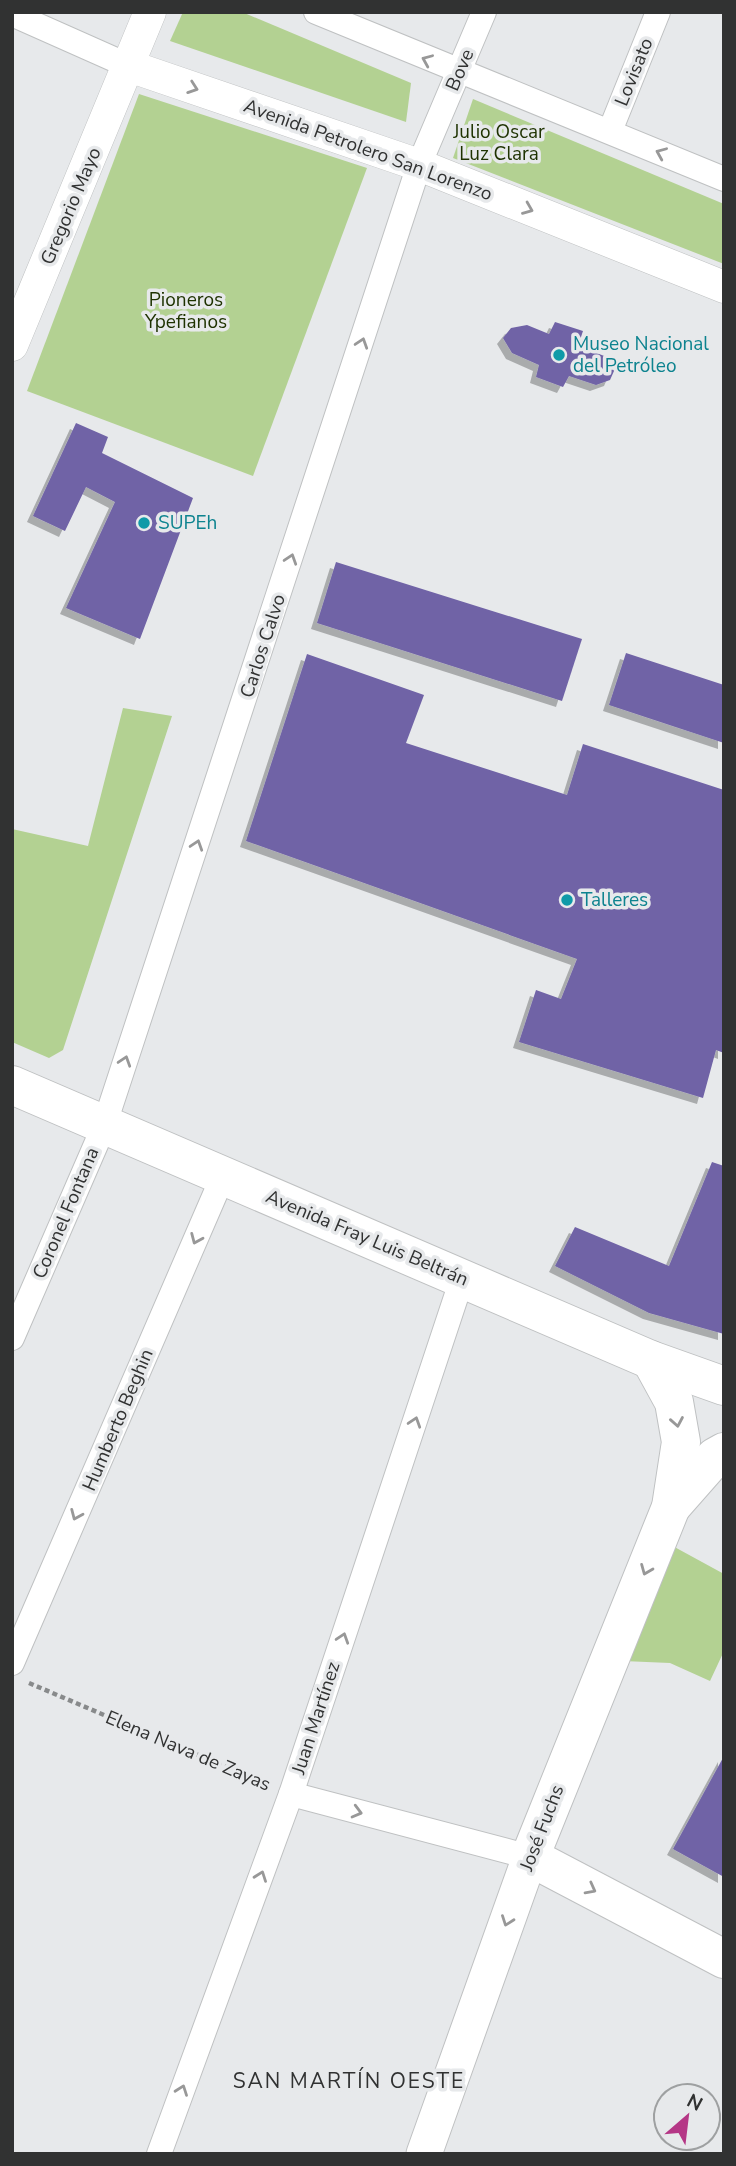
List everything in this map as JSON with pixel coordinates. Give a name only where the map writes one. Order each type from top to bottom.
[{"type":"main road","name":"Avenida Fray Luis Beltrán","points":[[12,1085],[651,1360],[724,1386]]},
{"type":"main road","name":"José Fuchs","points":[[424,2154],[530,1857],[671,1507],[681,1442],[674,1402],[651,1360]]},
{"type":"main road","name":"José Fuchs","points":[[671,1507],[715,1457],[724,1452]]},
{"type":"main road","points":[[530,1857],[724,1959]]},
{"type":"street","name":"Gregorio Mayo","points":[[12,345],[150,12]]},
{"type":"street","name":"Bove","points":[[419,165],[484,12]]},
{"type":"street","name":"Lovisato","points":[[610,131],[658,12]]},
{"type":"street","points":[[324,14],[459,74],[610,131],[724,179]]},
{"type":"street","name":"Avenida Petrolero San Lorenzo","points":[[12,15],[129,66],[419,165],[724,287]]},
{"type":"street","name":"Carlos Calvo","points":[[104,1126],[419,165]]},
{"type":"street","name":"Coronel Fontana","points":[[12,1338],[104,1126]]},
{"type":"street","name":"Humberto Beghin","points":[[19,1672],[223,1176]]},
{"type":"street","name":"Juan Martínez","points":[[159,2154],[291,1794],[462,1279]]},
{"type":"street","name":"Elena Nava de Zayas","points":[[291,1794],[530,1857]]},
{"type":"path","name":"Elena Nava de Zayas","points":[[19,1672],[291,1794]]},
{"type":"green space","points":[[183,12],[242,12],[411,83],[406,122],[170,41]]},
{"type":"green space","name":"Pioneros Ypefianos","points":[[139,94],[367,168],[253,476],[27,391]]},
{"type":"green space","name":"Julio Oscar Luz Clara","points":[[473,99],[724,204],[724,264],[453,158]]},
{"type":"green space","points":[[123,708],[172,716],[63,1050],[49,1058],[12,1042],[12,829],[88,846]]},
{"type":"green space","points":[[669,1544],[724,1574],[724,1651],[710,1681],[670,1663],[623,1661]]},
{"type":"building","name":"Museo Nacional del Petróleo","points":[[555,322],[583,331],[578,346],[607,357],[614,371],[610,380],[596,385],[569,376],[563,387],[536,377],[539,365],[512,353],[503,338],[511,328],[527,325],[549,334]]},
{"type":"building","name":"SUPEh","points":[[76,423],[108,437],[102,453],[193,498],[140,639],[66,608],[115,502],[86,487],[65,531],[33,516]]},
{"type":"building","points":[[336,562],[582,639],[562,701],[317,623]]},
{"type":"building","points":[[626,653],[724,685],[724,743],[609,705]]},
{"type":"building","name":"Talleres","points":[[307,654],[424,695],[406,743],[567,795],[583,744],[724,790],[724,1053],[716,1050],[703,1098],[519,1042],[536,990],[561,999],[577,959],[246,841]]},
{"type":"building","points":[[712,1162],[724,1166],[724,1334],[649,1313],[555,1266],[575,1227],[669,1266]]},
{"type":"building","points":[[724,1756],[724,1877],[673,1849]]},
{"type":"place","name":"Museo Nacional del Petróleo","points":[[559,355]]},
{"type":"place","name":"SUPEh","points":[[144,523]]},
{"type":"place","name":"Talleres","points":[[567,900]]},
{"type":"district","name":"SAN MARTÍN OESTE","points":[[349,2081]]}]
